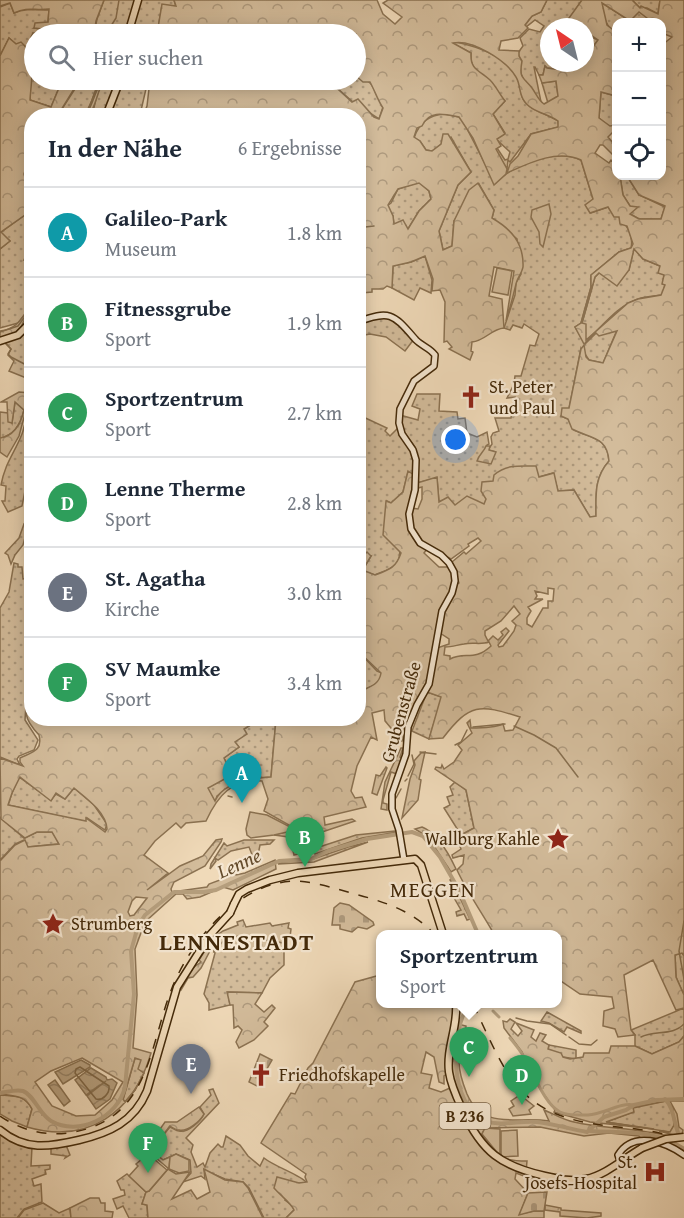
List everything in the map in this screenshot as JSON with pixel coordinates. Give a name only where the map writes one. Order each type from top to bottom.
[{"type":"main road","points":[[131,24],[138,0]]},
{"type":"main road","points":[[108,108],[116,90]]},
{"type":"main road","name":"Grubenstraße","points":[[366,320],[381,315],[398,320],[418,342],[434,353],[435,361],[432,368],[414,381],[399,413],[401,432],[412,448],[416,460],[415,490],[409,510],[409,523],[420,543],[441,555],[449,563],[454,572],[455,581],[441,615],[429,684],[408,727],[406,754],[392,794],[392,808],[399,830],[404,860]]},
{"type":"main road","points":[[0,341],[18,335],[24,329]]},
{"type":"main road","points":[[0,1130],[25,1145],[51,1147],[103,1133],[118,1126],[134,1113],[144,1099],[149,1086],[174,995],[207,939],[230,913],[239,894],[247,889],[298,873],[415,859],[420,862],[442,930]]},
{"type":"main road","name":"B 236","points":[[456,1008],[449,1061],[450,1078],[473,1131],[494,1156],[523,1171],[563,1180],[583,1180],[595,1176],[642,1148],[666,1139],[684,1137]]},
{"type":"main road","points":[[620,1161],[618,1155],[622,1150],[633,1142],[641,1140],[664,1144],[684,1155]]},
{"type":"green space","points":[[0,0],[104,0],[96,24],[35,24],[48,22],[49,9],[28,9],[14,13],[10,3],[0,6]]},
{"type":"green space","points":[[104,0],[136,0],[129,24],[96,24]]},
{"type":"green space","points":[[140,0],[174,0],[176,7],[162,5],[159,24],[134,24]]},
{"type":"green space","points":[[174,0],[377,0],[383,14],[395,24],[402,17],[383,3],[388,0],[547,0],[541,12],[532,16],[525,25],[528,28],[518,38],[501,41],[499,50],[519,51],[522,76],[544,104],[558,96],[556,81],[542,83],[539,75],[543,75],[544,72],[594,72],[594,46],[598,40],[594,37],[594,18],[569,18],[582,0],[632,0],[640,8],[641,6],[658,14],[660,0],[684,0],[684,955],[682,953],[675,955],[676,977],[684,995],[684,1008],[676,1010],[653,960],[624,975],[631,1030],[635,1035],[618,1037],[615,1029],[603,1026],[604,1011],[614,1008],[612,997],[580,994],[562,982],[562,930],[492,930],[457,870],[463,864],[464,855],[453,858],[452,855],[461,849],[459,844],[463,841],[461,835],[474,828],[466,790],[435,769],[436,767],[441,768],[442,765],[444,769],[454,762],[462,750],[458,745],[472,733],[467,723],[470,720],[471,728],[503,724],[505,731],[513,730],[520,717],[494,710],[476,710],[461,718],[443,738],[429,739],[441,697],[427,692],[437,648],[449,644],[449,639],[440,633],[445,609],[459,583],[452,562],[481,541],[478,538],[468,544],[469,546],[451,559],[423,544],[413,532],[411,508],[418,509],[422,499],[422,487],[418,488],[417,483],[437,477],[439,502],[448,497],[455,505],[467,496],[484,504],[486,499],[481,491],[482,482],[493,481],[494,475],[509,467],[536,466],[539,477],[554,473],[558,491],[574,490],[590,517],[596,516],[598,480],[609,461],[608,453],[597,439],[572,429],[568,419],[561,416],[562,408],[569,408],[581,349],[584,345],[586,357],[589,360],[603,363],[617,331],[599,336],[596,333],[584,344],[575,327],[581,323],[591,287],[591,275],[619,252],[631,248],[633,244],[627,226],[620,224],[619,217],[614,217],[608,207],[590,213],[585,205],[593,199],[581,160],[572,157],[553,157],[507,173],[510,164],[518,156],[531,134],[558,127],[558,121],[534,110],[526,103],[516,77],[497,58],[469,44],[453,43],[471,53],[472,63],[476,69],[492,82],[505,101],[493,114],[505,134],[497,139],[501,146],[496,149],[507,169],[506,174],[494,185],[473,138],[459,117],[433,115],[417,128],[414,137],[426,150],[432,151],[441,144],[443,134],[448,134],[471,172],[458,185],[439,231],[443,250],[452,246],[454,221],[469,190],[478,183],[494,210],[492,218],[515,238],[523,258],[522,271],[506,321],[514,271],[494,267],[489,296],[502,299],[504,328],[472,342],[471,351],[473,352],[470,360],[449,349],[452,347],[447,341],[444,342],[445,302],[440,290],[432,291],[433,279],[425,256],[393,266],[392,288],[387,286],[366,293],[366,108],[379,119],[383,108],[370,82],[366,82],[366,24],[159,24],[162,4],[176,6]],"holes":[[[419,183],[429,191],[431,199],[419,211],[408,229],[403,220],[394,224],[388,205],[398,189]],[[634,249],[643,259],[660,266],[658,273],[664,275],[662,284],[665,285],[661,295],[628,303],[586,340],[586,324],[582,323],[595,277],[599,273],[617,286],[629,270]],[[548,588],[554,589],[553,601],[548,601],[548,608],[543,608],[532,627],[527,624],[531,611],[528,607],[543,599],[535,599],[537,596],[535,591],[548,594]],[[514,606],[520,614],[512,621],[516,625],[514,631],[503,646],[499,647],[498,645],[509,631],[506,628],[501,632],[503,635],[498,640],[493,636],[488,641],[485,631],[501,621]],[[489,642],[491,646],[475,655],[450,659],[450,656],[444,655],[445,647]]]},
{"type":"green space","points":[[547,0],[582,0],[570,18],[540,18],[540,23],[535,20],[526,27],[525,25],[532,16],[541,12]]},
{"type":"green space","points":[[632,0],[660,0],[658,14],[647,8],[640,8]]},
{"type":"green space","points":[[601,2],[625,18],[612,18],[612,30],[604,15]]},
{"type":"green space","points":[[10,3],[14,13],[27,10],[49,10],[48,22],[24,24],[24,51],[9,38],[0,56],[0,7]]},
{"type":"green space","points":[[638,11],[648,18],[632,18]]},
{"type":"green space","points":[[529,29],[540,32],[540,72],[544,72],[543,75],[539,75],[534,67],[541,102],[521,73],[518,53],[523,46],[520,38]]},
{"type":"green space","points":[[9,38],[16,44],[21,42],[24,45],[24,90],[31,90],[30,100],[51,107],[58,90],[73,90],[62,108],[24,108],[24,216],[1,232],[10,241],[0,249],[0,56]]},
{"type":"green space","points":[[456,42],[483,50],[508,65],[519,82],[522,97],[526,103],[558,121],[559,127],[531,134],[510,162],[508,160],[507,169],[495,149],[497,148],[505,160],[508,159],[510,152],[496,139],[505,133],[493,114],[505,101],[481,74],[475,71],[471,53],[452,43]]},
{"type":"green space","points":[[366,81],[369,82],[383,107],[379,119],[366,110],[366,108],[353,102],[339,90],[366,90]]},
{"type":"green space","points":[[556,81],[558,96],[548,103],[542,83]]},
{"type":"green space","points":[[30,90],[58,90],[51,107],[30,100]]},
{"type":"green space","points":[[74,90],[96,90],[88,108],[63,108]]},
{"type":"green space","points":[[96,90],[100,90],[93,108],[89,107]]},
{"type":"green space","points":[[99,90],[114,90],[107,108],[94,108]]},
{"type":"green space","points":[[119,90],[146,90],[142,108],[112,108]]},
{"type":"green space","points":[[149,90],[339,90],[352,102],[358,99],[366,108],[146,108]]},
{"type":"green space","points":[[601,92],[612,95],[612,126],[599,118]]},
{"type":"green space","points":[[444,114],[459,117],[463,121],[495,183],[513,170],[536,160],[559,156],[581,160],[593,199],[591,213],[608,207],[629,230],[631,248],[619,252],[591,275],[591,287],[581,323],[575,327],[585,344],[596,333],[617,330],[603,363],[589,360],[581,348],[569,409],[561,416],[568,419],[573,429],[597,439],[608,453],[609,461],[598,480],[596,516],[593,518],[590,517],[574,490],[558,491],[553,473],[539,477],[494,481],[485,504],[455,505],[439,502],[437,478],[417,483],[415,447],[402,429],[400,415],[418,420],[420,409],[412,406],[417,394],[440,394],[439,411],[457,412],[458,419],[465,418],[467,433],[477,437],[487,432],[489,444],[485,450],[496,452],[488,450],[492,444],[493,433],[499,431],[495,418],[511,418],[515,397],[507,398],[515,376],[521,376],[530,345],[535,346],[539,334],[524,324],[522,328],[513,325],[510,330],[504,328],[515,295],[516,283],[521,274],[517,239],[492,218],[494,210],[479,184],[454,221],[452,246],[443,250],[439,231],[458,185],[471,172],[451,137],[432,151],[426,150],[420,141],[414,138],[425,121],[433,116]]},
{"type":"green space","points":[[621,180],[630,180],[639,195],[665,207],[661,219],[639,219],[630,214],[630,206],[623,195]]},
{"type":"green space","points":[[419,182],[429,191],[431,199],[419,211],[408,229],[405,225],[394,225],[393,216],[387,206],[398,189]]},
{"type":"green space","points":[[549,204],[551,214],[543,247],[540,244],[539,232],[531,217],[532,210]]},
{"type":"green space","points":[[24,216],[24,315],[18,323],[0,328],[0,249],[10,241],[0,233]]},
{"type":"green space","points":[[634,248],[643,259],[660,266],[665,285],[662,295],[630,302],[610,317],[586,341],[582,323],[595,277],[599,273],[629,270]]},
{"type":"green space","points":[[425,256],[432,280],[431,293],[420,288],[414,300],[392,288],[393,266]]},
{"type":"green space","points":[[497,268],[512,271],[508,295],[492,292]]},
{"type":"green space","points":[[24,315],[18,333],[0,339],[0,331],[15,326]]},
{"type":"green space","points":[[380,317],[395,319],[414,339],[405,351],[386,337],[366,335],[366,322]]},
{"type":"green space","points":[[24,334],[24,377],[9,371],[14,361],[8,355],[11,349],[5,342]]},
{"type":"green space","points":[[19,392],[24,392],[24,410],[15,402],[12,423],[8,422],[7,402],[1,402]]},
{"type":"green space","points":[[15,402],[24,410],[21,420],[13,432],[0,438],[0,412],[8,413],[12,423]]},
{"type":"green space","points":[[24,410],[19,436],[7,457],[0,452],[0,438],[9,435],[21,420]]},
{"type":"green space","points":[[366,418],[387,428],[385,431],[390,436],[397,429],[414,457],[414,475],[408,472],[403,492],[391,503],[387,501],[399,543],[399,559],[391,568],[375,575],[366,572],[366,564],[371,556],[366,558]]},
{"type":"green space","points":[[24,426],[24,496],[22,506],[8,512],[2,501],[5,501],[6,486],[1,485],[7,464]]},
{"type":"green space","points":[[486,446],[490,446],[489,450],[496,452],[491,464],[477,461]]},
{"type":"green space","points":[[408,471],[414,475],[408,516],[412,535],[417,543],[427,549],[424,553],[439,567],[449,567],[453,574],[452,587],[442,608],[431,657],[428,683],[402,741],[385,721],[384,710],[372,713],[377,740],[371,737],[357,766],[351,791],[355,798],[362,797],[366,807],[324,817],[325,825],[352,819],[355,821],[322,832],[322,839],[313,837],[297,840],[274,835],[296,829],[264,811],[268,799],[262,781],[251,781],[227,790],[206,821],[186,823],[181,828],[176,823],[155,841],[144,855],[168,873],[147,890],[180,866],[203,856],[216,840],[222,839],[205,866],[174,882],[172,892],[207,887],[234,872],[236,875],[245,873],[275,860],[276,869],[233,890],[223,887],[200,897],[187,899],[183,894],[176,894],[145,922],[135,949],[137,995],[133,1048],[151,1053],[144,1073],[138,1069],[141,1060],[135,1058],[123,1099],[125,1102],[106,1119],[89,1127],[70,1131],[49,1131],[27,1127],[32,1109],[29,1104],[19,1097],[0,1094],[0,861],[15,845],[25,840],[28,847],[59,844],[52,832],[37,832],[25,838],[1,819],[0,758],[23,766],[20,758],[36,750],[40,740],[32,726],[249,726],[244,729],[247,734],[235,742],[239,747],[224,758],[232,775],[208,788],[215,801],[231,785],[256,778],[271,777],[275,726],[366,726],[366,688],[378,681],[381,673],[366,659],[366,571],[375,575],[388,570],[397,562],[401,553],[383,535],[386,501],[391,503],[403,492]],"holes":[[[20,777],[51,801],[56,793],[65,799],[74,788],[99,811],[107,829],[105,832],[86,818],[86,821],[8,805]],[[136,897],[147,898],[134,915],[130,916],[128,912]],[[82,1058],[123,1082],[112,1100],[95,1115],[76,1116],[52,1106],[35,1082],[51,1071]]]},
{"type":"green space","points":[[24,524],[23,545],[11,564],[5,553],[19,538]]},
{"type":"green space","points":[[366,553],[371,556],[366,564]]},
{"type":"green space","points":[[14,563],[22,567],[24,579],[24,726],[29,726],[38,740],[34,750],[19,756],[17,759],[20,765],[0,757],[0,608],[9,592]]},
{"type":"green space","points":[[366,659],[382,673],[379,681],[366,689]]},
{"type":"green space","points":[[427,692],[442,697],[429,739],[412,731]]},
{"type":"green space","points":[[249,726],[275,726],[271,777],[244,779],[217,796],[215,802],[207,788],[232,775],[224,758],[239,747],[235,742]]},
{"type":"green space","points":[[403,748],[400,757],[404,759],[397,774],[391,772],[383,800],[383,803],[387,804],[387,810],[381,809],[385,782]]},
{"type":"green space","points":[[425,752],[419,779],[421,780],[418,800],[402,818],[415,765],[414,761]]},
{"type":"green space","points":[[386,767],[377,795],[372,793],[376,775],[380,776]]},
{"type":"green space","points":[[19,777],[51,800],[56,794],[65,799],[74,788],[94,805],[107,824],[105,830],[87,818],[87,822],[8,805]]},
{"type":"green space","points":[[455,782],[466,790],[474,828],[461,835],[444,808],[450,805],[447,797],[453,795],[450,787]]},
{"type":"green space","points":[[250,812],[267,815],[296,830],[251,838],[247,835],[246,829]]},
{"type":"green space","points":[[0,817],[24,838],[37,832],[53,832],[59,844],[27,847],[24,840],[15,844],[0,860]]},
{"type":"green space","points":[[422,827],[438,839],[456,869],[451,872],[428,837],[415,829]]},
{"type":"green space","points":[[398,832],[362,838],[315,854],[313,849],[356,835]]},
{"type":"green space","points":[[306,839],[310,851],[294,855],[291,842]]},
{"type":"green space","points":[[244,840],[274,840],[270,844],[260,845],[258,855],[253,857],[249,847],[231,851],[218,860],[215,858],[216,861],[210,869],[211,864],[224,843],[227,846]]},
{"type":"green space","points":[[368,842],[314,862],[278,864],[313,859]]},
{"type":"green space","points":[[451,879],[470,919],[467,920],[464,914],[457,916],[456,912],[461,910],[453,896],[457,894]]},
{"type":"green space","points":[[340,903],[349,905],[374,925],[367,929],[358,927],[352,932],[340,929],[340,925],[332,925],[334,908]]},
{"type":"green space","points":[[243,920],[246,927],[289,923],[290,937],[284,943],[266,940],[257,942],[243,936],[227,937],[214,951],[215,946],[212,947],[201,968],[193,977],[188,978],[181,990],[179,989],[190,970],[201,962],[199,960],[213,938]]},
{"type":"green space","points":[[243,936],[257,942],[266,940],[284,943],[284,965],[270,978],[262,993],[228,992],[230,1005],[209,1010],[209,1003],[204,994],[214,951],[227,937]]},
{"type":"green space","points":[[682,953],[684,956],[684,995],[676,977],[675,955]]},
{"type":"green space","points":[[376,976],[376,1008],[454,1008],[454,1023],[466,1026],[459,1062],[462,1078],[467,1094],[474,1106],[482,1113],[502,1120],[549,1121],[544,1110],[574,1122],[668,1136],[655,1141],[641,1139],[639,1136],[609,1133],[584,1136],[540,1127],[485,1128],[482,1134],[496,1152],[510,1160],[527,1161],[526,1172],[537,1175],[537,1181],[516,1173],[515,1179],[528,1193],[520,1214],[544,1211],[544,1218],[286,1218],[294,1210],[274,1188],[277,1177],[299,1183],[307,1182],[306,1174],[261,1143],[291,1093],[295,1094],[308,1068],[313,1063],[355,982]],"holes":[[[426,1052],[434,1057],[439,1082],[444,1084],[444,1076],[447,1074],[450,1088],[441,1092],[429,1088],[432,1075],[421,1073]]]},
{"type":"green space","points":[[227,992],[262,993],[255,1004],[264,1012],[272,1005],[275,1008],[264,1022],[268,1026],[254,1040],[239,1048],[236,1042],[242,1030],[238,1026],[234,1028],[233,1005],[230,1005]]},
{"type":"green space","points":[[684,1008],[684,1036],[679,1042],[652,1054],[635,1046],[635,1035],[631,1030]]},
{"type":"green space","points":[[547,1012],[581,1033],[567,1027],[564,1032],[541,1021]]},
{"type":"green space","points":[[510,1019],[515,1022],[511,1029],[518,1036],[522,1031],[516,1023],[534,1030],[531,1037],[536,1041],[540,1033],[546,1035],[542,1041],[549,1045],[548,1049],[570,1059],[583,1057],[584,1053],[609,1053],[611,1046],[635,1046],[652,1054],[679,1042],[684,1036],[684,1101],[670,1101],[677,1114],[679,1127],[683,1130],[682,1135],[659,1131],[670,1132],[674,1125],[673,1108],[666,1101],[633,1107],[634,1112],[606,1122],[654,1129],[590,1122],[554,1112],[555,1110],[534,1080],[522,1052],[504,1028],[503,1021],[507,1022]]},
{"type":"green space","points":[[549,1045],[576,1050],[576,1059],[563,1057],[548,1049]]},
{"type":"green space","points":[[260,1054],[272,1060],[257,1086],[249,1082]]},
{"type":"green space","points":[[135,1058],[142,1060],[139,1069],[144,1073],[125,1102],[123,1100]]},
{"type":"green space","points":[[213,1089],[219,1103],[186,1138],[193,1145],[191,1152],[197,1167],[203,1163],[205,1167],[210,1153],[218,1144],[223,1147],[226,1136],[240,1145],[260,1166],[264,1158],[299,1177],[307,1183],[299,1183],[285,1200],[293,1206],[294,1210],[286,1218],[264,1218],[249,1188],[243,1182],[225,1179],[204,1170],[205,1179],[201,1176],[183,1182],[191,1173],[190,1160],[176,1154],[163,1160],[151,1150],[170,1127],[183,1131],[197,1123],[204,1114],[200,1107],[211,1095],[209,1090]]},
{"type":"green space","points":[[0,1095],[19,1097],[29,1104],[32,1109],[27,1127],[0,1114]]},
{"type":"green space","points":[[520,1095],[534,1106],[529,1110],[531,1114],[513,1116],[509,1109],[514,1106],[511,1101]]},
{"type":"green space","points":[[666,1101],[673,1108],[674,1126],[670,1132],[606,1122],[633,1112],[633,1108]]},
{"type":"green space","points":[[199,1107],[204,1114],[197,1123],[182,1130],[170,1126],[151,1150],[163,1160],[170,1157],[169,1169],[142,1146],[151,1142],[165,1122],[177,1122]]},
{"type":"green space","points":[[485,1128],[500,1129],[500,1156],[482,1134]]},
{"type":"green space","points":[[517,1130],[518,1156],[501,1157],[501,1131]]},
{"type":"green space","points":[[0,1131],[32,1147],[31,1166],[50,1165],[50,1169],[45,1170],[46,1174],[32,1179],[34,1186],[41,1184],[42,1202],[24,1209],[17,1218],[0,1218]]},
{"type":"green space","points":[[66,1145],[70,1155],[65,1158],[66,1156],[51,1154],[51,1148]]},
{"type":"green space","points":[[148,1154],[167,1170],[146,1192],[129,1176],[138,1166],[136,1164]]},
{"type":"green space","points":[[176,1154],[189,1160],[189,1171],[179,1173],[169,1169],[170,1157]]},
{"type":"green space","points":[[168,1169],[176,1174],[190,1172],[172,1199],[191,1190],[197,1199],[210,1192],[204,1169],[225,1180],[243,1182],[263,1218],[148,1218],[147,1205],[142,1204],[146,1192]]},
{"type":"green space","points":[[127,1174],[146,1192],[142,1204],[147,1205],[148,1218],[129,1218],[123,1206],[117,1209],[113,1199],[125,1195],[117,1181]]},
{"type":"green space","points":[[547,1192],[544,1211],[519,1215],[528,1193]]},
{"type":"green space","points":[[90,1198],[99,1198],[101,1203],[105,1203],[105,1211],[113,1212],[112,1218],[71,1218],[70,1208]]},
{"type":"green space","points":[[43,1203],[59,1213],[70,1208],[71,1218],[18,1218],[24,1210]]},
{"type":"green space","points":[[545,1205],[561,1208],[561,1210],[601,1213],[601,1216],[587,1218],[560,1216],[560,1212],[545,1210]]},
{"type":"water","points":[[81,1060],[90,1067],[63,1084],[55,1072]]},
{"type":"water","points":[[91,1068],[107,1080],[112,1079],[117,1083],[110,1099],[96,1109],[87,1096],[106,1081],[86,1095],[75,1080]]},
{"type":"water","points":[[55,1080],[70,1101],[64,1106],[48,1085]]},
{"type":"waterway","points":[[112,24],[116,18],[119,0]]},
{"type":"waterway","points":[[89,108],[98,90]]},
{"type":"waterway","points":[[366,227],[374,226]]},
{"type":"waterway","points":[[0,332],[18,326],[24,318]]},
{"type":"waterway","points":[[4,342],[11,349],[8,354],[24,364]]},
{"type":"waterway","points":[[473,727],[505,724]]},
{"type":"waterway","points":[[514,726],[556,748],[578,777]]},
{"type":"waterway","points":[[455,745],[461,742],[467,730]]},
{"type":"waterway","points":[[420,752],[436,754]]},
{"type":"waterway","points":[[408,776],[414,764],[412,755]]},
{"type":"waterway","points":[[396,798],[401,789]]},
{"type":"waterway","points":[[228,796],[232,797]]},
{"type":"waterway","name":"Lenne","points":[[0,1093],[23,1091],[51,1121],[73,1127],[96,1121],[114,1107],[125,1087],[134,994],[131,951],[138,926],[145,915],[174,892],[216,890],[279,861],[311,859],[328,851],[367,839],[412,832],[423,836],[440,857],[459,890],[476,930]]},
{"type":"waterway","points":[[684,921],[679,951],[684,979]]},
{"type":"waterway","name":"Lenne","points":[[467,1008],[458,1032],[456,1049],[459,1085],[474,1113],[486,1121],[492,1123],[537,1122],[587,1132],[604,1117],[634,1105],[657,1100],[684,1099]]},
{"type":"waterway","points":[[493,1011],[499,1017]]},
{"type":"waterway","points":[[516,1018],[550,1024],[566,1035]]},
{"type":"waterway","points":[[641,1037],[669,1032],[684,1024]]},
{"type":"waterway","points":[[569,1037],[579,1044],[591,1045],[597,1040]]},
{"type":"waterway","points":[[510,1038],[524,1057],[544,1095],[560,1112],[570,1115],[588,1115],[623,1105],[634,1105]]},
{"type":"waterway","points":[[665,1099],[671,1107],[679,1135]]},
{"type":"waterway","points":[[590,1131],[650,1135],[684,1149]]},
{"type":"railway","points":[[0,1116],[26,1129],[55,1134],[74,1132],[99,1124],[118,1112],[132,1096],[143,1076],[172,988],[191,952],[219,918],[253,892],[293,881],[321,885],[376,900],[402,910],[430,930]]},
{"type":"railway","points":[[475,1008],[507,1072],[535,1103],[554,1113],[578,1121],[657,1132],[684,1142]]},
{"type":"place","name":"St. Peter und Paul","points":[[471,397]]},
{"type":"place","name":"Galileo-Park","points":[[242,803]]},
{"type":"place","name":"Wallburg Kahle","points":[[558,839]]},
{"type":"place","name":"Fitnessgrube","points":[[305,867]]},
{"type":"place","name":"Strumberg","points":[[53,924]]},
{"type":"place","name":"Friedhofskapelle","points":[[261,1075]]},
{"type":"place","name":"Sportzentrum","points":[[469,1077]]},
{"type":"place","name":"St. Agatha","points":[[191,1094]]},
{"type":"place","name":"Lenne Therme","points":[[522,1105]]},
{"type":"place","name":"St. Josefs-Hospital","points":[[655,1172]]},
{"type":"place","name":"SV Maumke","points":[[148,1173]]},
{"type":"district","name":"MEGGEN","points":[[433,890]]},
{"type":"district","name":"LENNESTADT","points":[[237,942]]}]
